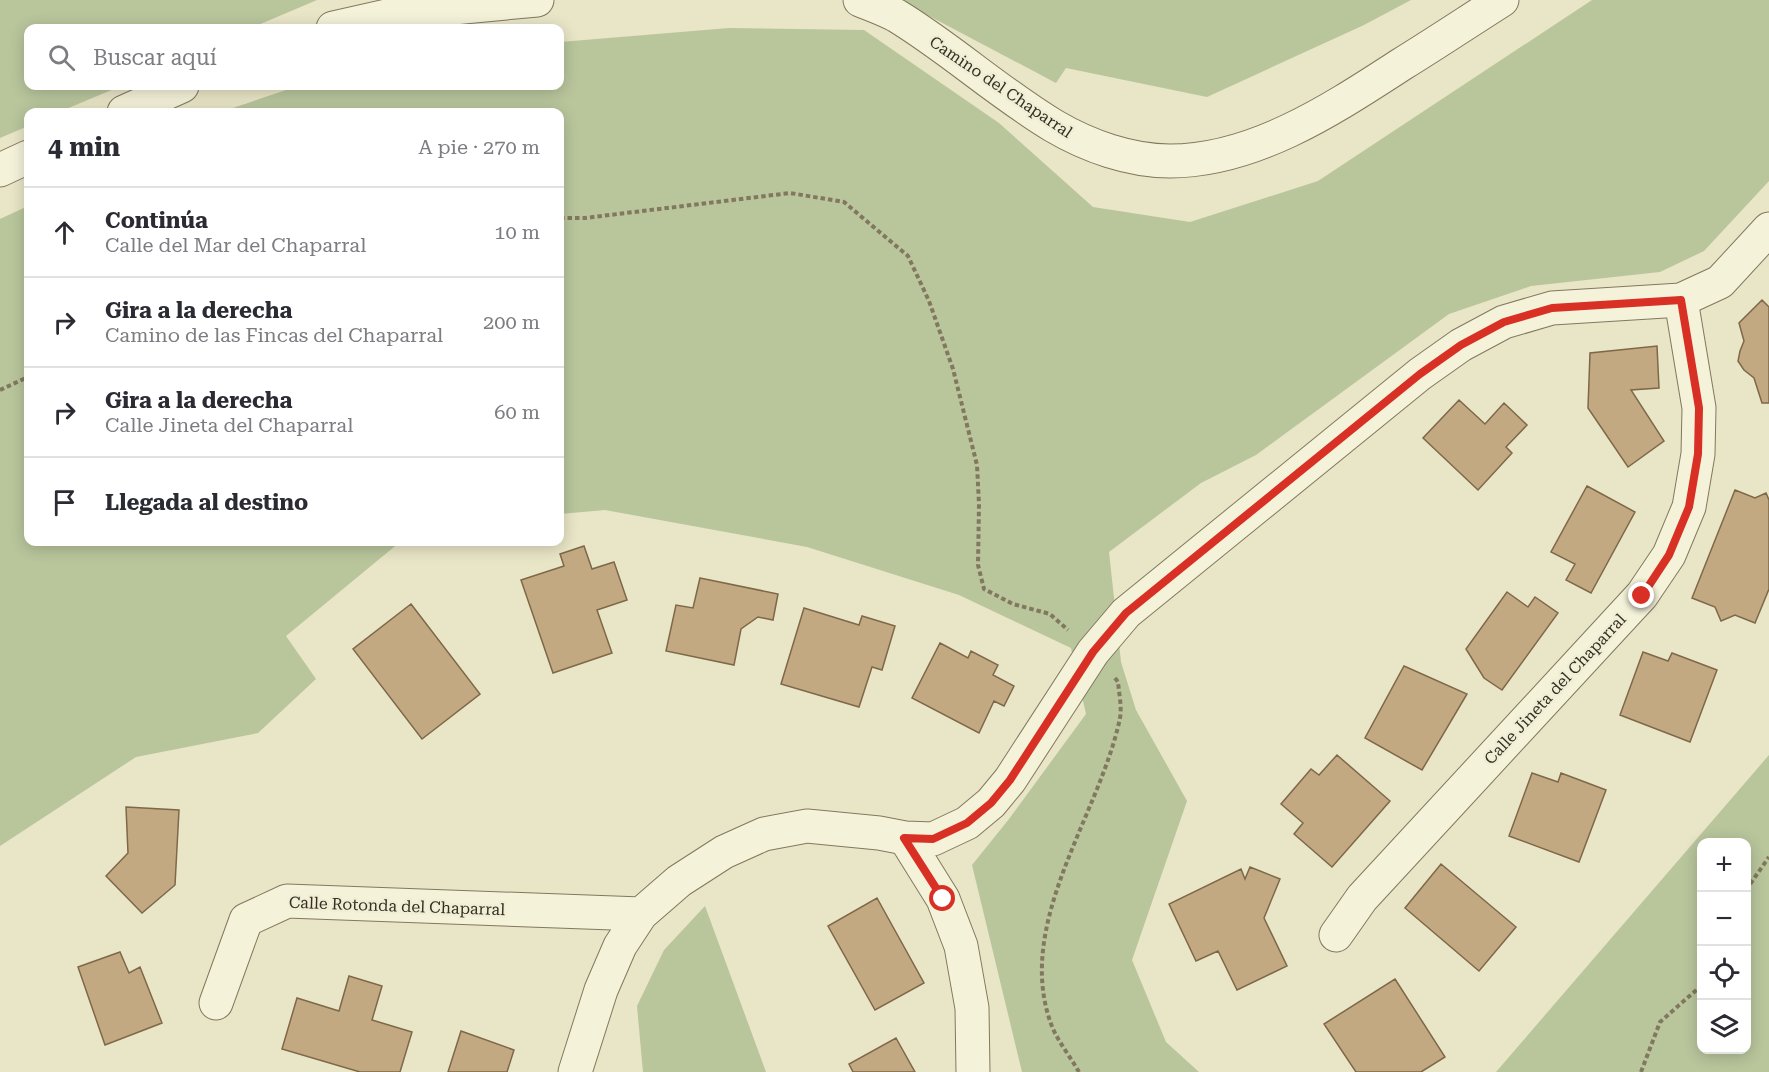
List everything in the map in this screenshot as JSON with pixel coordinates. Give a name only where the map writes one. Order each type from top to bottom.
[{"type":"street","points":[[351,24],[400,13],[537,0]]},
{"type":"street","name":"Camino del Chaparral","points":[[860,0],[896,15],[1053,125],[1090,145],[1133,157],[1170,161],[1211,157],[1251,146],[1292,128],[1358,92],[1502,0]]},
{"type":"street","points":[[133,108],[173,90]]},
{"type":"street","points":[[0,170],[24,159]]},
{"type":"street","points":[[575,1072],[601,990],[620,946],[641,914],[679,882],[724,852],[764,834],[807,826],[879,833],[904,838],[933,839],[967,823],[991,803],[1010,780],[1093,652],[1126,613],[1420,374],[1461,345],[1504,322],[1552,308],[1681,300],[1720,282],[1769,229]]},
{"type":"street","name":"Calle Jineta del Chaparral","points":[[1336,934],[1362,897],[1642,596],[1669,555],[1689,507],[1698,454],[1699,408],[1681,300]]},
{"type":"street","points":[[904,838],[943,899],[961,946],[972,1008],[973,1072]]},
{"type":"street","name":"Calle Rotonda del Chaparral","points":[[216,1003],[246,920],[286,901],[641,914]]},
{"type":"path","points":[[564,218],[585,218],[790,193],[844,202],[908,256],[928,301],[953,369],[977,465],[978,565],[984,589],[1013,604],[1050,614],[1093,652],[1118,682],[1120,716],[1104,767],[1047,923],[1042,982],[1053,1029],[1079,1072]]},
{"type":"path","points":[[0,390],[24,379]]},
{"type":"path","points":[[1751,883],[1769,857]]},
{"type":"path","points":[[1641,1072],[1660,1022],[1697,989]]},
{"type":"green space","points":[[0,0],[317,0],[260,24],[24,24],[24,90],[111,90],[69,108],[24,108],[24,128],[0,138]]},
{"type":"green space","points":[[899,0],[1411,0],[1364,25],[1207,97],[1066,68],[1056,83]]},
{"type":"green space","points":[[1592,0],[1769,0],[1769,181],[1704,251],[1660,272],[1531,286],[1449,314],[1256,455],[1201,483],[1109,552],[1121,662],[1136,710],[1187,801],[1132,960],[1166,1042],[1199,1072],[1022,1072],[972,865],[1009,819],[1086,714],[1071,648],[959,595],[807,547],[605,510],[564,514],[564,108],[233,108],[286,90],[564,90],[564,42],[729,28],[864,30],[999,123],[1093,207],[1190,222],[1318,181]]},
{"type":"green space","points":[[24,208],[24,546],[395,546],[286,636],[316,679],[258,733],[136,757],[0,846],[0,219]]},
{"type":"green space","points":[[1769,755],[1769,1072],[1496,1072],[1697,839],[1697,1054],[1751,1054],[1751,838],[1698,838]]},
{"type":"green space","points":[[705,906],[766,1072],[643,1072],[637,1006],[664,950]]},
{"type":"building","points":[[1762,300],[1769,307],[1769,403],[1762,403],[1754,378],[1738,361],[1744,341],[1739,323]]},
{"type":"building","points":[[1657,346],[1659,388],[1631,390],[1664,441],[1628,467],[1588,408],[1590,353]]},
{"type":"building","points":[[1459,400],[1485,424],[1504,403],[1527,425],[1506,447],[1512,453],[1478,490],[1423,438]]},
{"type":"building","points":[[1587,486],[1635,512],[1591,593],[1566,580],[1575,564],[1551,552]]},
{"type":"building","points":[[1735,490],[1755,498],[1766,493],[1769,500],[1769,589],[1755,623],[1735,615],[1721,621],[1715,607],[1692,598]]},
{"type":"building","points":[[584,546],[592,569],[614,562],[627,600],[597,610],[612,653],[553,673],[521,580],[564,566],[560,554]]},
{"type":"building","points":[[700,578],[778,594],[773,620],[758,617],[741,629],[734,665],[666,651],[676,605],[693,608]]},
{"type":"building","points":[[1507,592],[1528,607],[1535,597],[1558,613],[1502,690],[1484,678],[1466,649]]},
{"type":"building","points":[[411,604],[480,694],[422,739],[353,649]]},
{"type":"building","points":[[804,608],[859,625],[862,616],[895,626],[882,670],[872,667],[859,707],[781,684]]},
{"type":"building","points":[[940,643],[968,658],[971,651],[998,665],[993,675],[1014,686],[1004,706],[994,701],[979,733],[912,698]]},
{"type":"building","points":[[1643,652],[1668,661],[1672,653],[1717,670],[1690,742],[1620,715]]},
{"type":"building","points":[[1404,666],[1467,694],[1422,770],[1365,738]]},
{"type":"building","points":[[1337,755],[1390,801],[1332,867],[1294,834],[1303,823],[1281,804],[1311,769],[1319,775]]},
{"type":"building","points":[[1532,773],[1558,782],[1561,773],[1606,790],[1579,862],[1509,836]]},
{"type":"building","points":[[126,807],[179,810],[175,885],[142,913],[106,876],[128,853]]},
{"type":"building","points":[[1441,864],[1516,927],[1479,971],[1405,908]]},
{"type":"building","points":[[1250,867],[1280,879],[1264,918],[1287,966],[1237,990],[1218,951],[1196,961],[1169,904],[1241,869],[1245,879]]},
{"type":"building","points":[[877,898],[924,983],[875,1010],[828,926]]},
{"type":"building","points":[[120,952],[129,973],[140,967],[162,1023],[105,1045],[78,967]]},
{"type":"building","points":[[349,976],[382,986],[372,1020],[412,1032],[400,1072],[360,1072],[282,1049],[297,998],[339,1011]]},
{"type":"building","points":[[1395,979],[1445,1057],[1421,1072],[1356,1072],[1324,1024]]},
{"type":"building","points":[[461,1031],[514,1050],[507,1072],[448,1072]]},
{"type":"building","points":[[896,1038],[915,1072],[853,1072],[849,1064]]},
{"type":"route","points":[[943,899],[904,838],[933,839],[967,823],[991,803],[1010,780],[1093,652],[1126,613],[1420,374],[1461,345],[1504,322],[1552,308],[1681,300],[1699,408],[1698,454],[1689,507],[1669,555],[1642,596]]}]
